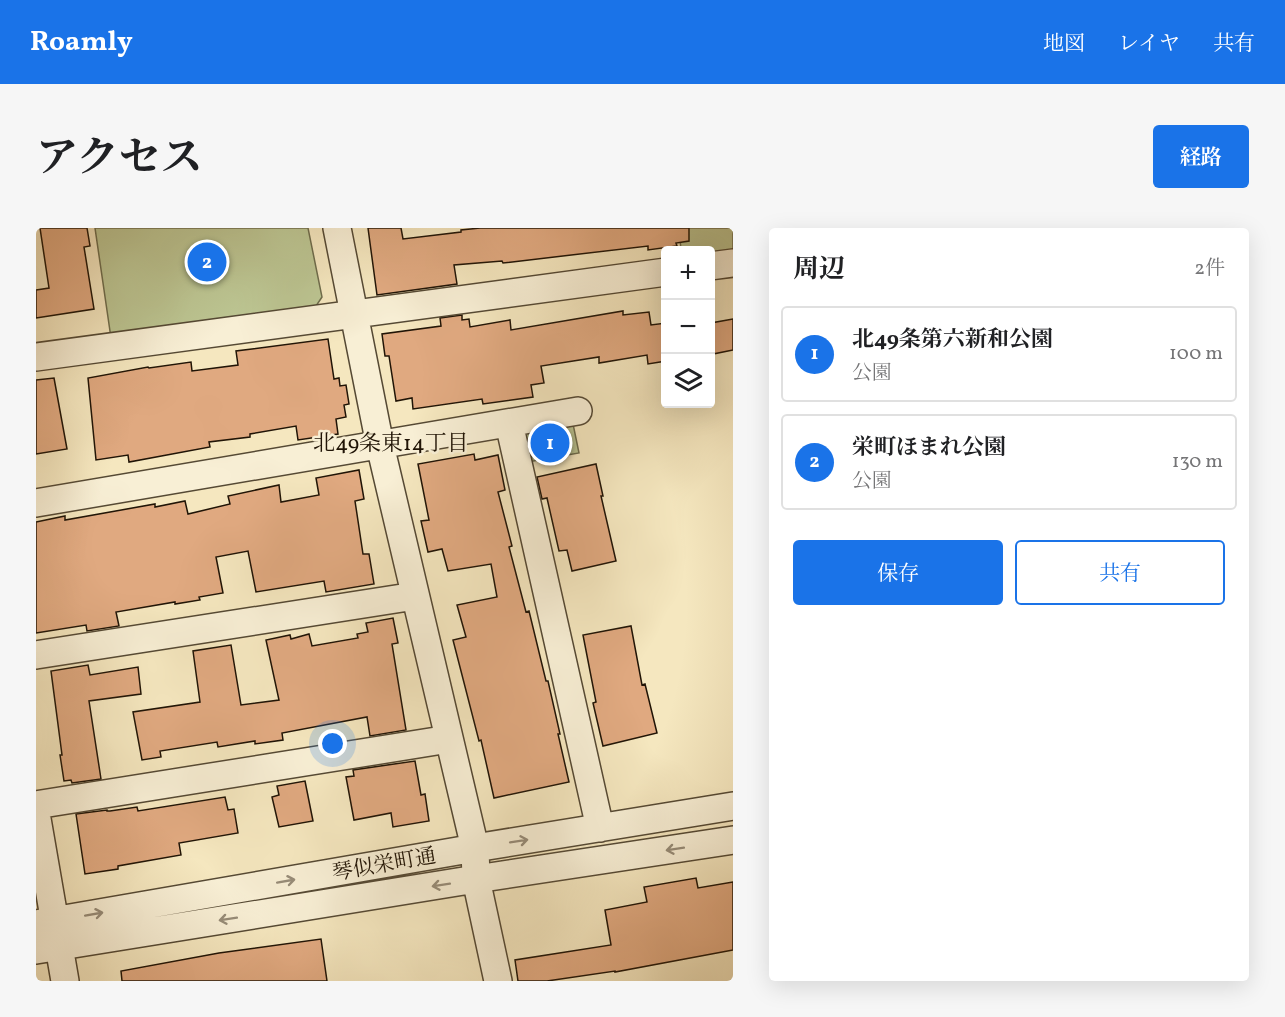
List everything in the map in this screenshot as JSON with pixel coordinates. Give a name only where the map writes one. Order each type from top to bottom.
[{"type":"street","points":[[337,228],[380,446],[475,848],[476,879],[498,981]]},
{"type":"street","points":[[715,265],[733,263]]},
{"type":"street","points":[[36,357],[661,273]]},
{"type":"street","points":[[36,503],[578,411]]},
{"type":"street","points":[[509,423],[600,828]]},
{"type":"street","points":[[36,656],[415,596]]},
{"type":"street","points":[[36,805],[449,740]]},
{"type":"street","name":"琴似栄町通","points":[[46,935],[475,848],[733,806]]},
{"type":"street","points":[[36,813],[46,935],[65,981]]},
{"type":"street","name":"琴似栄町通","points":[[46,935],[476,879],[733,840]]},
{"type":"green space","points":[[95,228],[308,228],[322,297],[314,309],[111,338]]},
{"type":"green space","points":[[679,228],[733,228],[733,252],[715,255],[715,246],[681,246]]},
{"type":"green space","points":[[573,424],[579,453],[528,462],[522,433]]},
{"type":"building","points":[[40,228],[87,228],[90,246],[84,247],[94,309],[36,318],[36,290],[49,288]]},
{"type":"building","points":[[368,228],[401,228],[403,239],[480,228],[689,228],[689,241],[676,243],[677,246],[661,246],[661,248],[648,250],[648,246],[503,263],[502,261],[454,265],[457,284],[377,295]]},
{"type":"building","points":[[623,311],[623,315],[649,312],[651,325],[661,324],[661,362],[648,364],[647,355],[599,363],[599,357],[541,366],[544,383],[531,385],[533,397],[483,404],[482,399],[413,409],[412,398],[396,401],[389,356],[385,356],[382,334],[441,326],[440,318],[462,315],[462,320],[469,319],[470,327],[510,320],[511,330]]},
{"type":"building","points":[[733,319],[733,350],[715,354],[715,322]]},
{"type":"building","points":[[328,339],[334,379],[339,378],[340,386],[346,385],[349,404],[344,405],[346,417],[336,419],[338,434],[298,440],[296,426],[250,434],[250,437],[209,442],[210,447],[129,462],[128,455],[96,460],[88,378],[191,362],[192,371],[238,365],[236,351]]},
{"type":"building","points":[[54,378],[67,449],[36,454],[36,380]]},
{"type":"building","points":[[474,454],[475,460],[498,455],[505,490],[498,492],[512,546],[509,547],[526,612],[529,611],[546,681],[548,681],[569,782],[494,798],[481,740],[479,741],[453,640],[466,637],[457,605],[497,597],[491,564],[448,571],[442,549],[428,552],[421,521],[429,520],[418,464]]},
{"type":"building","points":[[596,464],[616,561],[572,571],[567,550],[559,551],[547,498],[542,499],[537,477]]},
{"type":"building","points":[[359,470],[364,499],[355,501],[363,554],[369,554],[374,584],[326,592],[324,581],[256,592],[248,551],[216,557],[223,593],[199,597],[200,600],[116,612],[119,626],[87,631],[86,625],[36,633],[36,522],[65,516],[65,520],[185,501],[188,514],[230,504],[228,496],[279,485],[281,502],[319,495],[316,478]]},
{"type":"building","points":[[393,618],[398,643],[392,644],[406,730],[370,736],[367,717],[282,733],[283,740],[255,744],[255,741],[218,747],[217,742],[160,751],[161,757],[142,760],[133,712],[200,702],[193,651],[231,645],[241,705],[279,700],[266,640],[290,635],[291,639],[309,634],[312,646],[358,638],[357,634],[368,632],[366,623]]},
{"type":"building","points":[[631,626],[642,685],[645,684],[657,733],[603,746],[593,703],[596,702],[583,635]]},
{"type":"building","points":[[88,665],[90,675],[138,667],[141,694],[89,701],[101,779],[72,783],[71,780],[64,781],[51,671]]},
{"type":"building","points":[[415,761],[421,795],[425,794],[429,821],[393,827],[391,813],[354,820],[346,777],[354,776],[353,770]]},
{"type":"building","points":[[305,781],[313,821],[279,827],[272,797],[279,795],[277,786]]},
{"type":"building","points":[[225,797],[228,810],[234,809],[238,833],[179,843],[181,855],[85,874],[76,814],[137,807],[138,811]]},
{"type":"building","points":[[696,878],[698,888],[733,882],[733,950],[615,972],[547,981],[518,981],[515,960],[611,945],[605,910],[647,902],[644,887]]},
{"type":"building","points":[[321,939],[327,981],[122,981],[121,971],[219,953]]},
{"type":"place","name":"栄町ほまれ公園","points":[[207,262]]},
{"type":"place","name":"北49条第六新和公園","points":[[550,443]]},
{"type":"district","name":"北49条東14丁目","points":[[391,442]]}]
